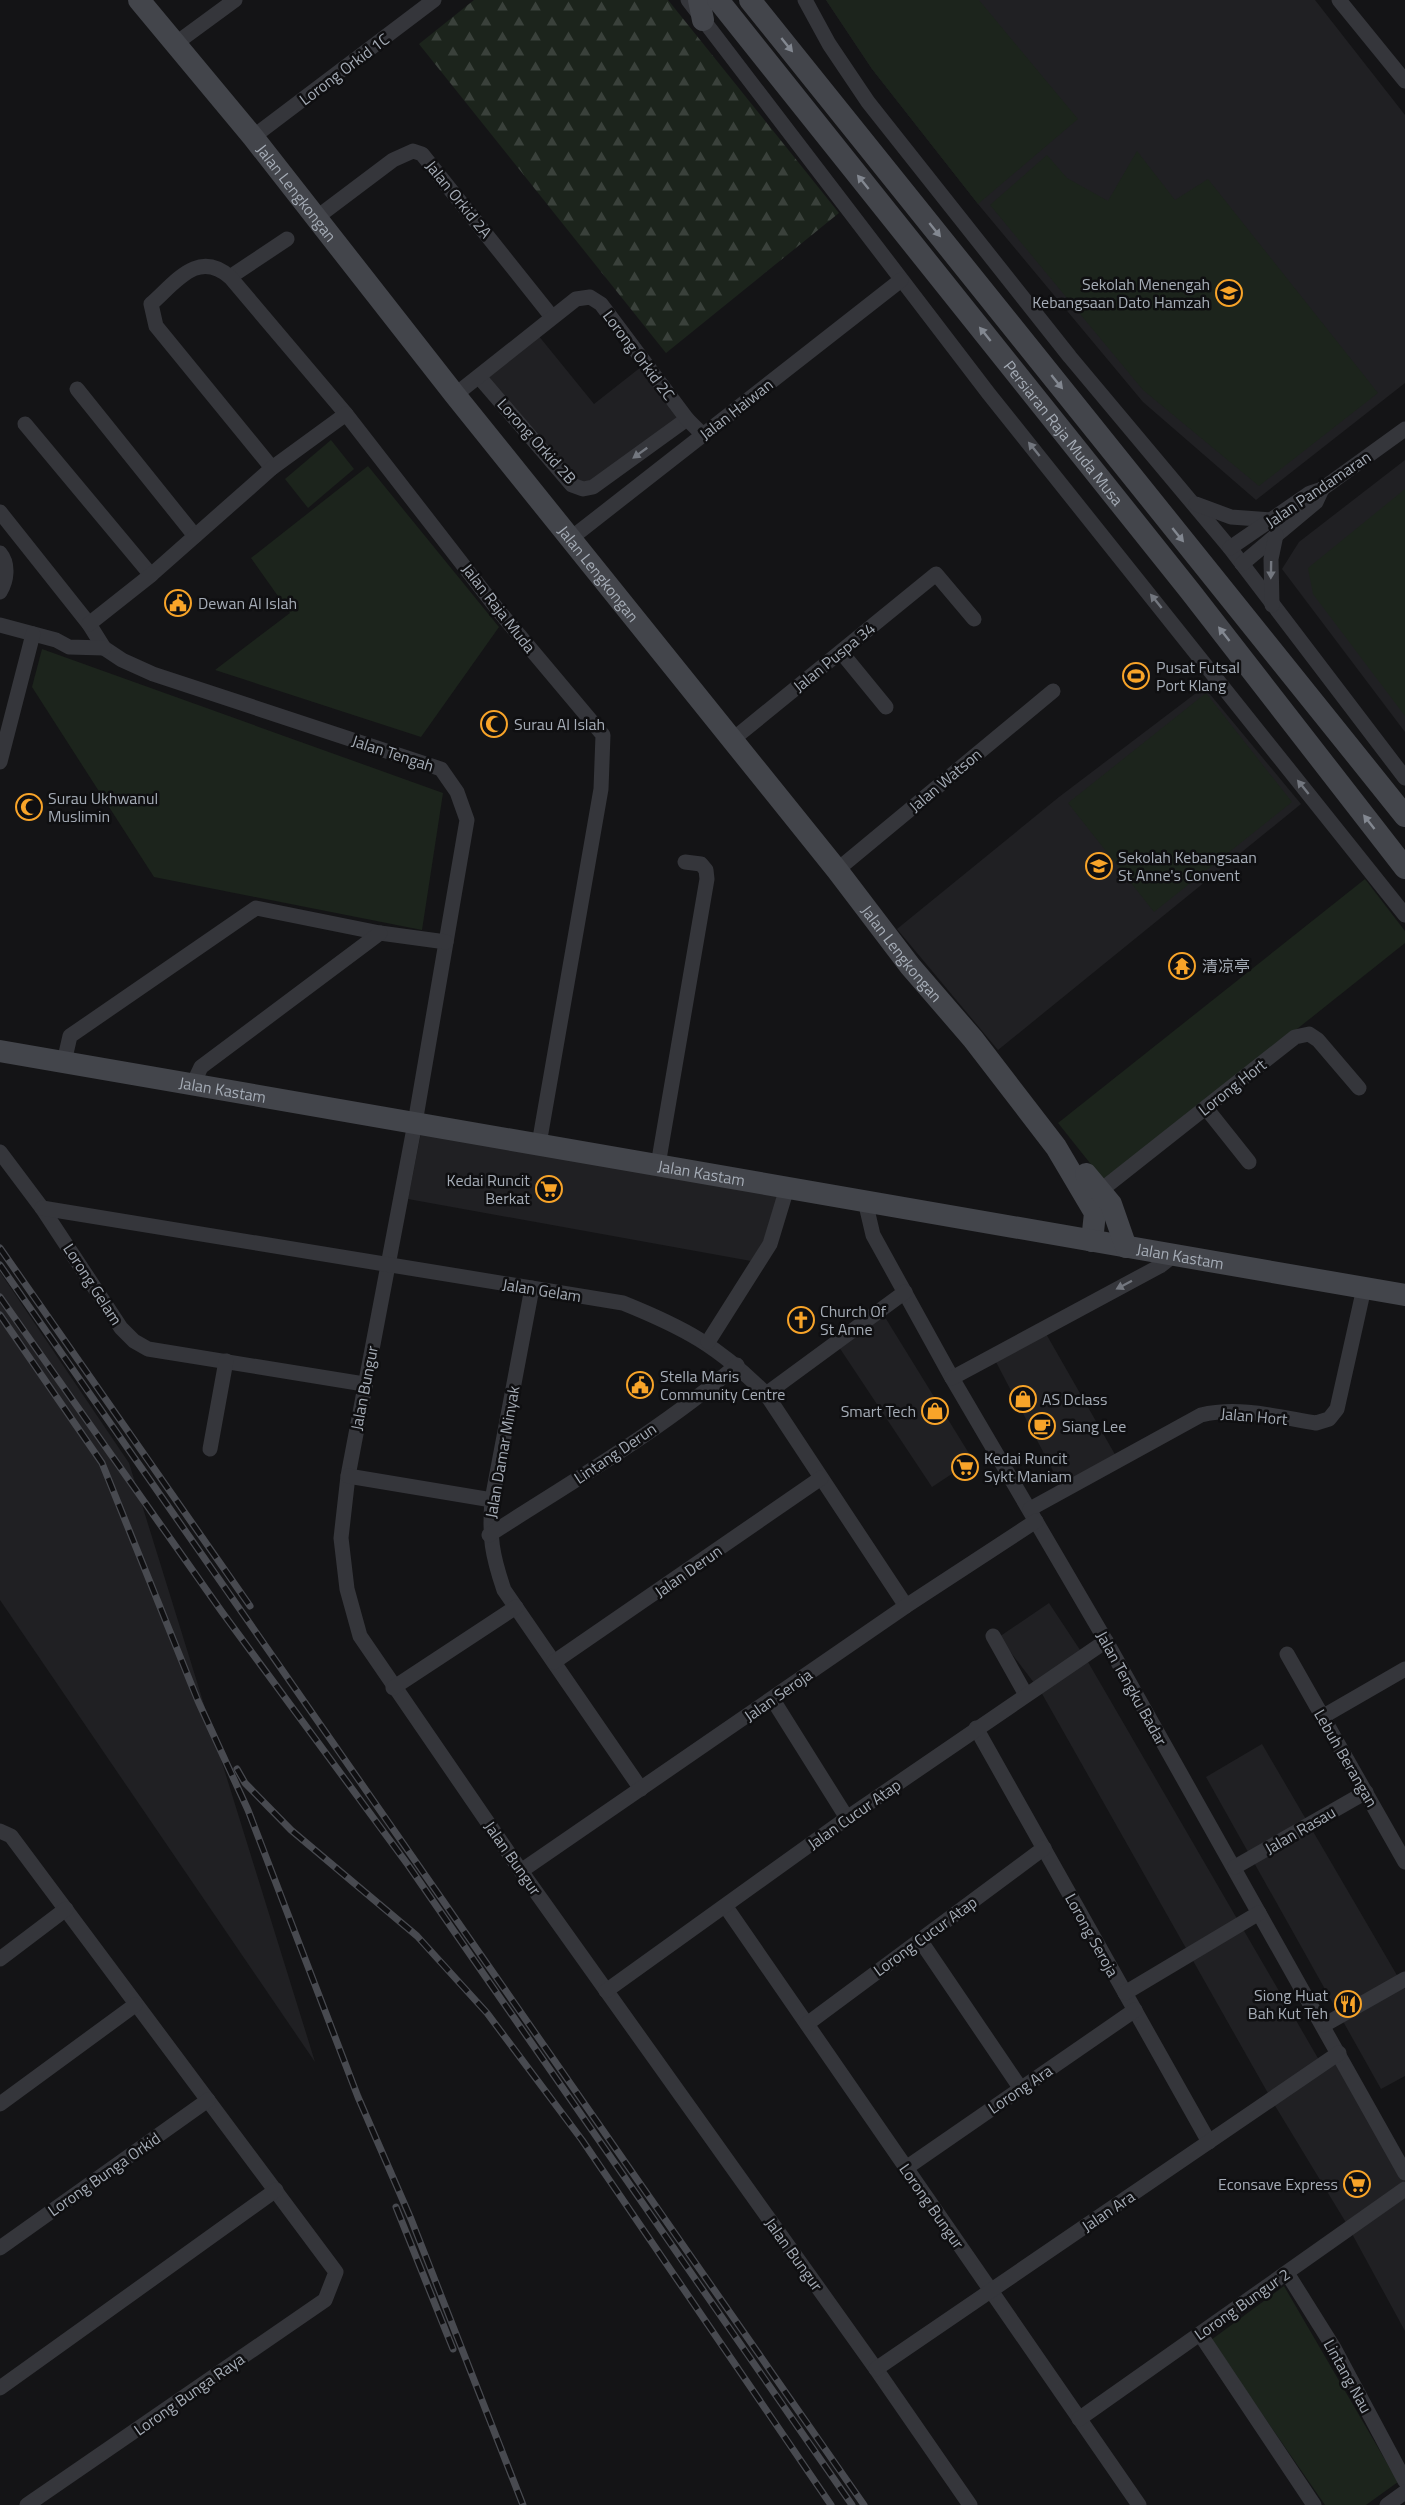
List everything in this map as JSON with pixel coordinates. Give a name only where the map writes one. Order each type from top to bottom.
[{"type":"street","name":"Jalan Lengkongan","points":[[139,0],[253,137],[455,395],[837,870],[1056,1147],[1095,1213],[1092,1241]]},
{"type":"street","points":[[175,44],[235,0]]},
{"type":"street","name":"Lorong Orkid 1C","points":[[253,137],[434,0]]},
{"type":"street","points":[[688,0],[701,10],[901,280],[1405,915]]},
{"type":"street","name":"Persiaran Raja Muda Musa","points":[[718,0],[1190,591],[1405,868]]},
{"type":"street","name":"Persiaran Raja Muda Musa","points":[[750,0],[1405,816]]},
{"type":"street","points":[[805,0],[829,44],[868,102],[1070,357],[1242,564],[1405,778]]},
{"type":"street","points":[[1339,0],[1405,81]]},
{"type":"street","name":"Jalan Orkid 2A","points":[[316,218],[393,160],[413,151],[422,154],[552,317]]},
{"type":"street","points":[[272,468],[156,326],[151,303],[194,266],[212,266],[230,277],[287,239]]},
{"type":"street","name":"Jalan Raja Muda","points":[[230,277],[346,414],[498,610],[603,735],[601,789],[539,1144]]},
{"type":"street","name":"Jalan Haiwan","points":[[570,539],[901,280]]},
{"type":"street","name":"Lorong Orkid 2C","points":[[455,395],[480,378],[576,299],[590,297],[601,304],[687,418],[703,435]]},
{"type":"street","name":"Lorong Orkid 2B","points":[[480,378],[572,484],[583,489],[593,488],[687,418]]},
{"type":"street","points":[[77,389],[195,536]]},
{"type":"street","points":[[89,624],[151,575],[272,468],[346,414]]},
{"type":"street","points":[[25,424],[151,575]]},
{"type":"street","name":"Jalan Pandamaran","points":[[1230,549],[1310,493],[1322,489],[1405,429]]},
{"type":"street","points":[[1242,564],[1316,502],[1322,489]]},
{"type":"street","points":[[1193,503],[1231,517],[1272,520]]},
{"type":"street","points":[[0,512],[89,624],[104,648]]},
{"type":"street","points":[[1272,605],[1271,559],[1276,535]]},
{"type":"street","points":[[0,553],[5,559],[7,569],[0,592]]},
{"type":"street","name":"Jalan Puspa 34","points":[[732,740],[936,574],[975,619]]},
{"type":"street","name":"Jalan Tengah","points":[[0,626],[56,640],[69,646],[104,648],[153,674],[441,769],[457,792],[467,819],[415,1123]]},
{"type":"street","points":[[0,762],[33,634]]},
{"type":"street","points":[[841,652],[886,707]]},
{"type":"street","name":"Jalan Watson","points":[[837,870],[1053,691]]},
{"type":"street","points":[[658,1165],[707,879],[706,870],[701,864],[685,862]]},
{"type":"street","points":[[64,1062],[70,1036],[256,908],[380,933],[446,942]]},
{"type":"street","points":[[192,1084],[201,1067],[380,933]]},
{"type":"street","name":"Lorong Hort","points":[[1100,1191],[1295,1037],[1309,1035],[1318,1040],[1359,1088]]},
{"type":"street","name":"Jalan Kastam","points":[[0,1051],[1405,1295]]},
{"type":"street","points":[[1206,1108],[1249,1162]]},
{"type":"street","name":"Jalan Bungur","points":[[415,1123],[364,1384],[348,1476],[341,1538],[347,1589],[360,1636],[393,1688],[521,1871],[876,2369],[970,2505]]},
{"type":"street","name":"Jalan Lengkongan","points":[[1056,1147],[1070,1154],[1112,1204],[1126,1247]]},
{"type":"street","name":"Lorong Gelam","points":[[0,1152],[42,1208],[121,1328],[134,1341],[148,1349],[364,1384]]},
{"type":"street","points":[[708,1342],[770,1244],[787,1188]]},
{"type":"street","name":"Jalan Tengku Badar","points":[[865,1201],[873,1234],[952,1378],[1106,1641],[1324,2025],[1405,2173]]},
{"type":"street","name":"Jalan Gelam","points":[[42,1208],[623,1303],[660,1318],[708,1342],[737,1365],[766,1394],[906,1606]]},
{"type":"street","points":[[952,1378],[1160,1266],[1174,1255]]},
{"type":"street","name":"Jalan Damar Minyak","points":[[532,1288],[492,1500],[489,1535],[504,1590],[641,1789]]},
{"type":"street","name":"Jalan Hort","points":[[1033,1515],[1201,1414],[1218,1411],[1235,1412],[1316,1423],[1329,1419],[1337,1409],[1364,1288]]},
{"type":"street","points":[[766,1394],[905,1292]]},
{"type":"street","points":[[210,1449],[226,1361]]},
{"type":"street","name":"Lintang Derun","points":[[489,1535],[673,1414],[737,1365]]},
{"type":"street","points":[[348,1476],[492,1500]]},
{"type":"street","name":"Jalan Derun","points":[[554,1662],[820,1478]]},
{"type":"street","name":"Jalan Seroja","points":[[521,1871],[773,1700],[1033,1515]]},
{"type":"street","points":[[393,1688],[516,1607]]},
{"type":"street","points":[[993,1636],[1026,1695]]},
{"type":"street","name":"Jalan Cucur Atap","points":[[606,1991],[847,1818],[1106,1641]]},
{"type":"street","name":"Lebuh Berangan","points":[[1287,1654],[1405,1862]]},
{"type":"street","points":[[1322,1717],[1405,1669]]},
{"type":"street","points":[[773,1700],[847,1818]]},
{"type":"street","name":"Lorong Seroja","points":[[976,1728],[1209,2142]]},
{"type":"street","name":"Jalan Rasau","points":[[1234,1868],[1366,1792]]},
{"type":"street","points":[[0,1831],[11,1836],[135,2005],[276,2190],[0,2388]]},
{"type":"street","name":"Lorong Cucur Atap","points":[[807,2024],[1044,1848]]},
{"type":"street","name":"Lorong Bungur","points":[[726,1907],[1139,2505]]},
{"type":"street","points":[[0,1959],[66,1909]]},
{"type":"street","points":[[1125,1993],[1259,1913]]},
{"type":"street","points":[[920,1940],[1021,2089]]},
{"type":"street","points":[[1324,2025],[1405,1979]]},
{"type":"street","points":[[0,2104],[135,2005]]},
{"type":"street","name":"Lorong Ara","points":[[906,2168],[1135,2010]]},
{"type":"street","name":"Jalan Ara","points":[[876,2369],[1339,2053]]},
{"type":"street","name":"Lorong Bunga Orkid","points":[[0,2248],[208,2100]]},
{"type":"street","name":"Lorong Bungur 2","points":[[1079,2419],[1405,2189]]},
{"type":"street","name":"Lorong Bunga Raya","points":[[27,2505],[325,2300],[336,2272],[276,2190]]},
{"type":"street","name":"Lintang Nau","points":[[1287,2273],[1334,2348],[1405,2481]]},
{"type":"street","points":[[1200,2334],[1314,2505]]},
{"type":"street","points":[[1387,2505],[1405,2492]]},
{"type":"shaded area","name":"Sekolah Menengah Kebangsaan Dato Hamzah","points":[[826,0],[1315,0],[1405,115],[1405,383],[1256,500],[1143,402],[978,204],[872,69]]},
{"type":"shaded area","points":[[538,335],[594,404],[641,367],[679,417],[591,483],[575,480],[485,380]]},
{"type":"shaded area","points":[[1405,460],[1405,732],[1282,569],[1299,542]]},
{"type":"shaded area","name":"Sekolah Kebangsaan St Anne's Convent","points":[[1204,687],[1301,804],[998,1050],[897,929],[1059,797]]},
{"type":"shaded area","points":[[421,1133],[779,1195],[764,1240],[751,1261],[408,1199]]},
{"type":"shaded area","points":[[0,1272],[129,1463],[315,2062],[0,1600]]},
{"type":"shaded area","points":[[883,1314],[973,1460],[932,1487],[839,1347]]},
{"type":"shaded area","points":[[1045,1332],[1117,1458],[1061,1486],[995,1360]]},
{"type":"shaded area","points":[[1049,1603],[1088,1662],[1319,2060],[1269,2095],[1041,1692],[999,1637]]},
{"type":"shaded area","points":[[1262,1744],[1405,1989],[1405,2076],[1381,2089],[1206,1777]]},
{"type":"shaded area","points":[[1337,2060],[1405,2183],[1405,2331],[1345,2221],[1274,2104]]},
{"type":"green space","points":[[474,0],[668,0],[839,213],[666,353],[419,44]]},
{"type":"green space","points":[[826,0],[979,0],[1078,119],[978,204],[872,69]]},
{"type":"green space","points":[[1137,151],[1175,200],[1208,179],[1378,393],[1259,486],[1143,390],[990,205],[1047,155],[1067,178],[1108,201]]},
{"type":"green space","points":[[331,440],[354,469],[308,508],[285,479]]},
{"type":"green space","points":[[368,466],[499,627],[421,737],[215,670],[290,613],[251,558]]},
{"type":"green space","points":[[1405,489],[1405,716],[1313,594],[1308,568]]},
{"type":"green space","points":[[42,649],[443,793],[422,930],[154,877],[32,687]]},
{"type":"green space","points":[[1206,693],[1292,802],[1154,912],[1068,803]]},
{"type":"green space","points":[[1365,879],[1405,931],[1405,943],[1105,1182],[1058,1123]]},
{"type":"green space","points":[[1284,2286],[1398,2482],[1366,2505],[1325,2505],[1211,2340]]},
{"type":"railway","points":[[0,1248],[250,1606]]},
{"type":"railway","points":[[0,1265],[864,2505]]},
{"type":"railway","points":[[0,1297],[222,1612],[408,1865],[852,2505]]},
{"type":"railway","points":[[0,1315],[102,1463],[198,1701],[248,1810],[358,2097],[411,2219],[523,2505]]},
{"type":"railway","points":[[237,1769],[245,1783],[291,1830],[417,1936],[487,2013],[582,2140],[831,2505]]},
{"type":"railway","points":[[396,2207],[453,2349]]},
{"type":"place","name":"Sekolah Menengah Kebangsaan Dato Hamzah","points":[[1229,293]]},
{"type":"place","name":"Dewan Al Islah","points":[[178,603]]},
{"type":"place","name":"Pusat Futsal Port Klang","points":[[1136,676]]},
{"type":"place","name":"Surau Al Islah","points":[[494,724]]},
{"type":"place","name":"Surau Ukhwanul Muslimin","points":[[29,807]]},
{"type":"place","name":"Sekolah Kebangsaan St Anne's Convent","points":[[1099,866]]},
{"type":"place","name":"清凉亭","points":[[1182,966]]},
{"type":"place","name":"Kedai Runcit Berkat","points":[[549,1189]]},
{"type":"place","name":"Church Of St Anne","points":[[801,1320]]},
{"type":"place","name":"Stella Maris Community Centre","points":[[640,1385]]},
{"type":"place","name":"AS Dclass","points":[[1023,1399]]},
{"type":"place","name":"Smart Tech","points":[[935,1411]]},
{"type":"place","name":"Siang Lee","points":[[1042,1426]]},
{"type":"place","name":"Kedai Runcit Sykt Maniam","points":[[965,1467]]},
{"type":"place","name":"Siong Huat Bah Kut Teh","points":[[1348,2004]]},
{"type":"place","name":"Econsave Express","points":[[1357,2184]]}]
